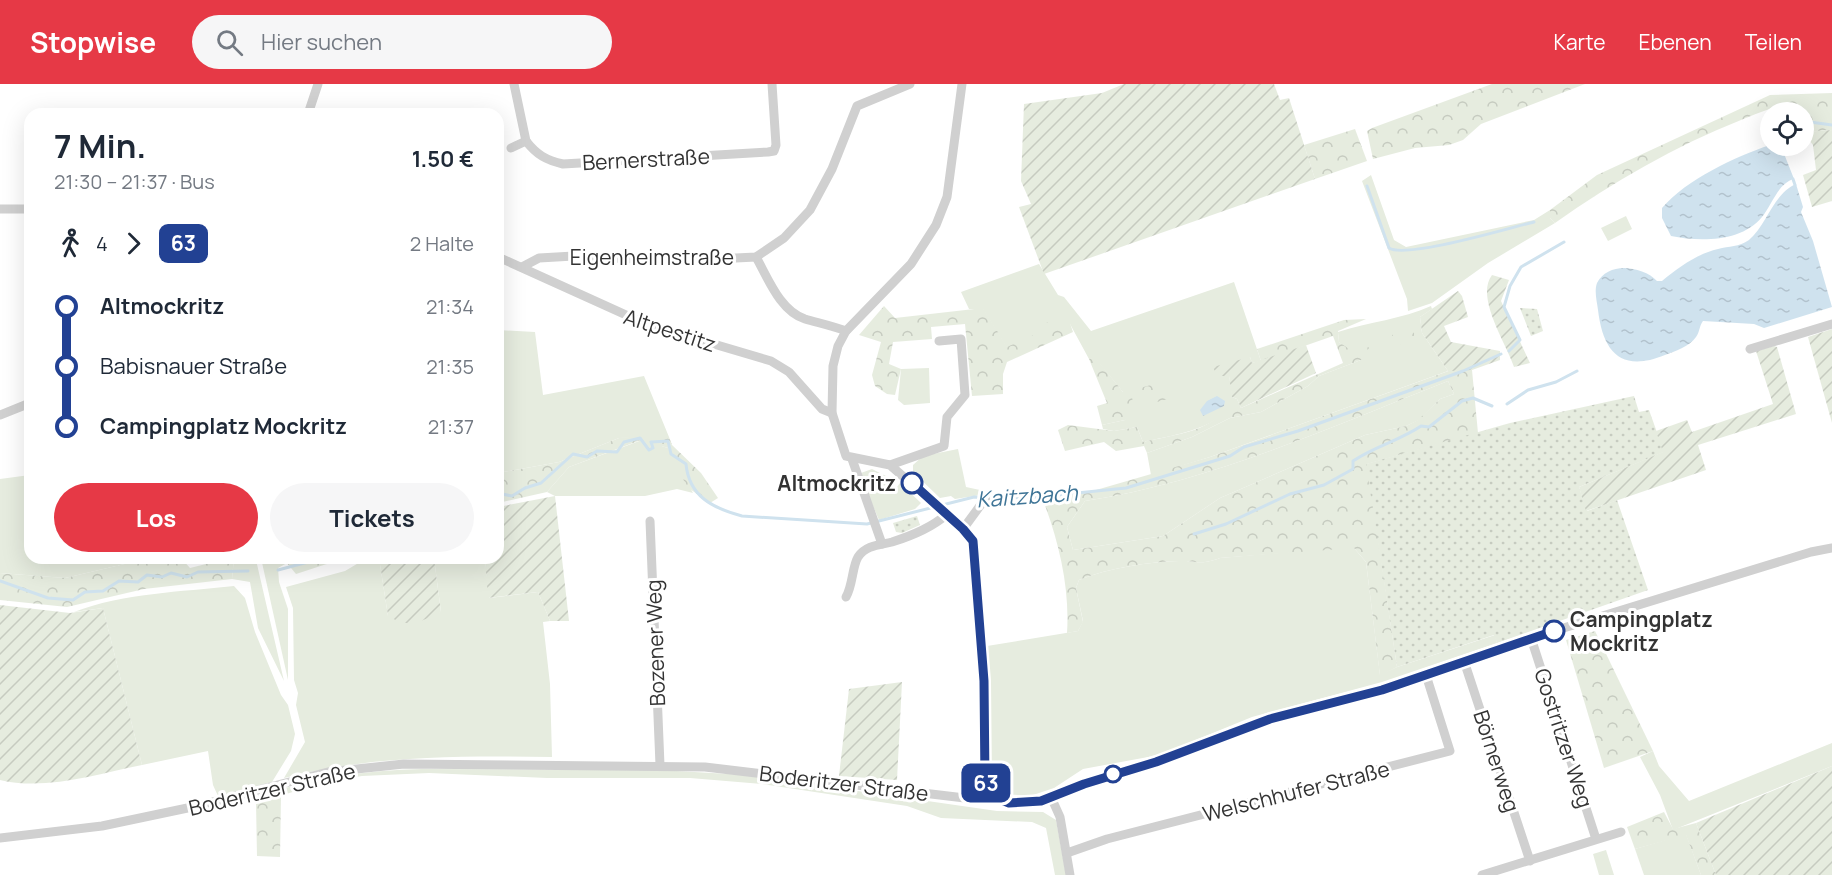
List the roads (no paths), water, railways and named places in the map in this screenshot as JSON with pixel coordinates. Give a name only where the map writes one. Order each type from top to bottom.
[{"type":"street","points":[[310,108],[318,84]]},
{"type":"street","points":[[511,148],[526,141],[514,84]]},
{"type":"street","name":"Bernerstraße","points":[[526,141],[535,152],[547,160],[563,164],[774,151],[776,145],[772,84]]},
{"type":"street","name":"Eigenheimstraße","points":[[522,267],[539,258],[574,256],[675,261],[756,257],[784,238],[810,210],[832,169],[857,106],[910,84]]},
{"type":"street","points":[[939,341],[960,339],[965,395],[947,417],[944,446],[890,465],[846,456],[841,448],[832,413],[833,366],[838,346],[846,331],[911,264],[936,225],[947,198],[962,84]]},
{"type":"street","points":[[0,209],[24,209]]},
{"type":"street","points":[[756,257],[783,304],[804,319],[826,323],[846,331]]},
{"type":"street","name":"Altpestitz","points":[[504,260],[613,311],[646,324],[771,361],[789,372],[822,409],[832,413]]},
{"type":"street","points":[[1750,350],[1832,324]]},
{"type":"street","points":[[0,415],[24,405]]},
{"type":"street","points":[[852,459],[882,544]]},
{"type":"street","points":[[890,465],[963,529],[973,541],[984,681],[984,772],[990,795]]},
{"type":"street","points":[[963,529],[985,498]]},
{"type":"street","points":[[846,597],[852,586],[858,557],[871,546],[934,525],[942,512]]},
{"type":"street","name":"Bozener Weg","points":[[650,521],[660,765]]},
{"type":"street","name":"Boderitzer Straße","points":[[0,838],[102,826],[197,806],[305,777],[366,767],[404,764],[705,767],[973,798],[990,795],[1009,803],[1030,803],[1270,719],[1426,675],[1531,638],[1811,552],[1832,548]]},
{"type":"street","name":"Gostritzer Weg","points":[[1531,638],[1596,839]]},
{"type":"street","name":"Börnerweg","points":[[1464,661],[1530,861]]},
{"type":"street","name":"Welschhufer Straße","points":[[1067,853],[1107,839],[1450,751],[1426,675]]},
{"type":"street","points":[[1051,797],[1060,817],[1071,875]]},
{"type":"street","points":[[1482,875],[1621,832]]},
{"type":"water","points":[[1760,149],[1760,156],[1785,156],[1794,179],[1788,181],[1779,190],[1762,217],[1743,231],[1732,236],[1707,239],[1671,236],[1662,218],[1662,208],[1672,197],[1698,178]]},
{"type":"water","points":[[1796,184],[1803,207],[1801,212],[1813,241],[1832,307],[1764,328],[1754,324],[1703,321],[1693,340],[1677,350],[1650,360],[1626,360],[1617,355],[1604,337],[1601,325],[1596,289],[1602,276],[1612,270],[1628,268],[1662,281],[1703,254],[1745,242],[1755,234],[1781,195]]},
{"type":"water","points":[[1217,396],[1225,401],[1224,406],[1203,416],[1200,410],[1207,401]]},
{"type":"waterway","name":"Kaitzbach","points":[[1814,123],[1832,125]]},
{"type":"waterway","points":[[1793,179],[1795,185]]},
{"type":"waterway","points":[[1367,186],[1389,248],[1399,250],[1436,246],[1534,222]]},
{"type":"waterway","name":"Kaitzbach","points":[[1509,351],[1520,340],[1504,307],[1510,286],[1521,267],[1564,242]]},
{"type":"waterway","name":"Kaitzbach","points":[[504,494],[512,496],[525,488],[541,483],[573,454],[587,457],[597,451],[617,452],[624,442],[640,438],[649,450],[653,448],[651,442],[668,441],[671,454],[686,464],[688,475],[697,492],[721,509],[742,516],[867,524],[974,497],[1028,498],[1126,488],[1230,456],[1244,447],[1298,431],[1463,371],[1501,354]]},
{"type":"waterway","points":[[1507,404],[1528,390],[1556,382],[1577,371]]},
{"type":"waterway","points":[[1194,534],[1226,524],[1290,494],[1324,485],[1353,469],[1353,461],[1361,456],[1421,426],[1429,427],[1462,401],[1473,398],[1492,406]]},
{"type":"waterway","name":"Kaitzbach","points":[[278,570],[300,564]]},
{"type":"waterway","name":"Kaitzbach","points":[[0,581],[48,598],[73,600],[85,592],[103,591],[119,581],[138,582],[147,575],[162,577],[171,573],[187,577],[198,572],[248,571]]},
{"type":"place","name":"Altmockritz","points":[[912,483]]},
{"type":"place","name":"Campingplatz Mockritz","points":[[1554,631]]}]
